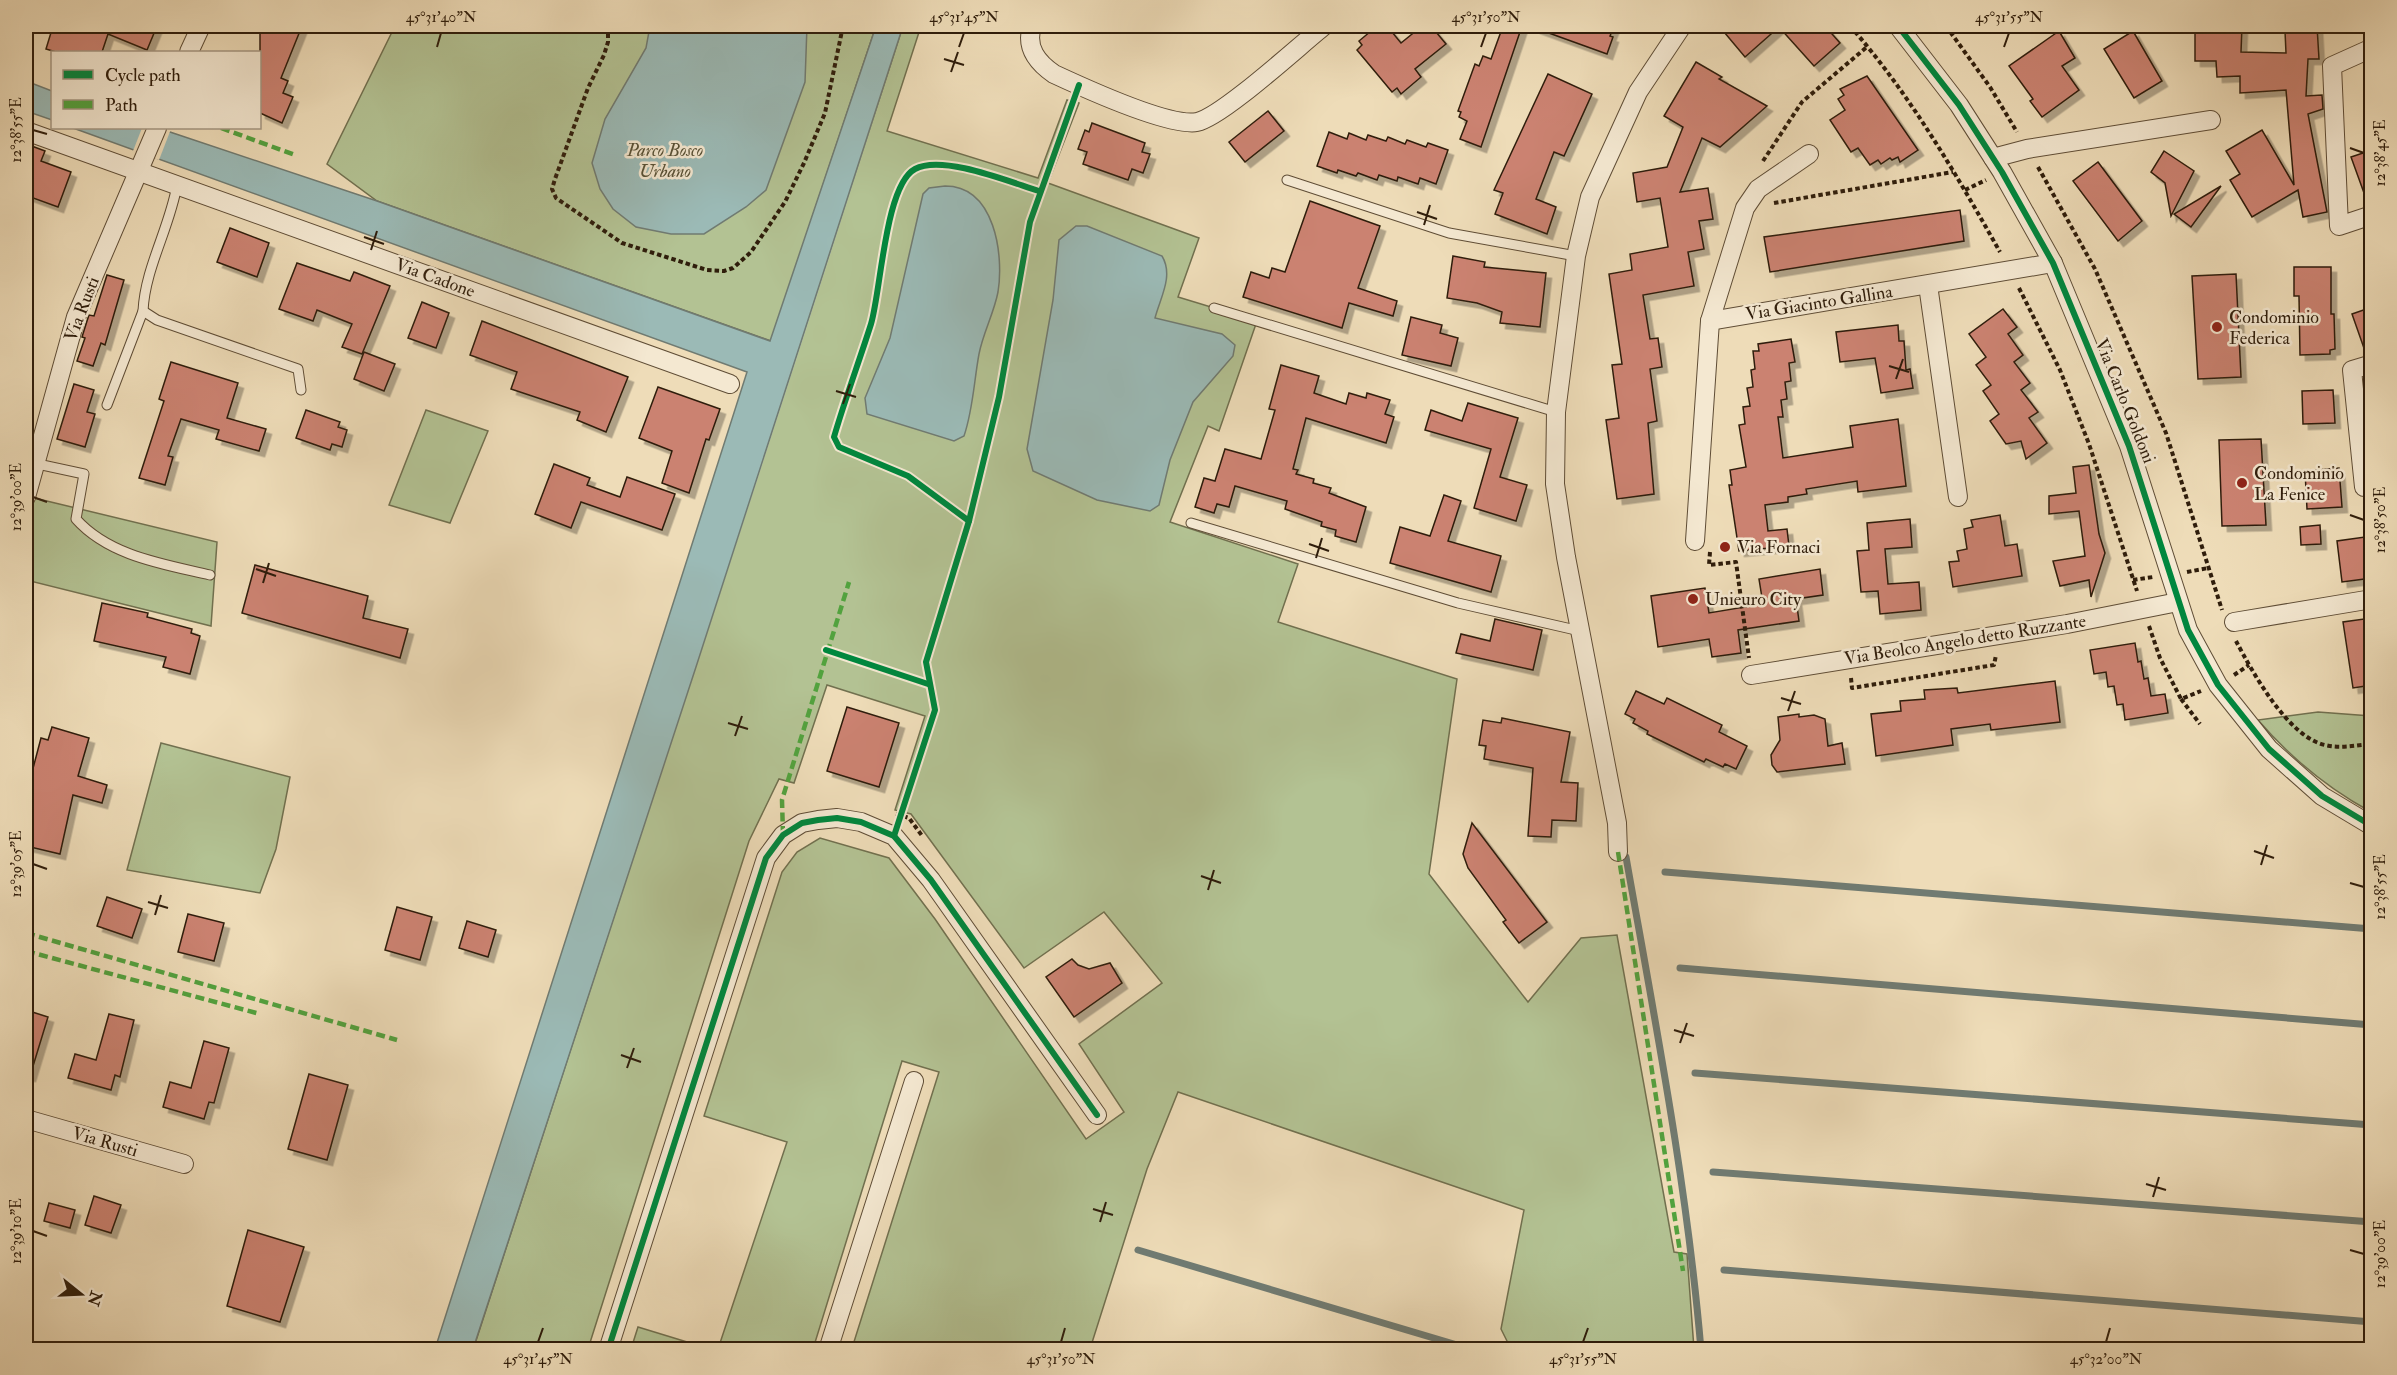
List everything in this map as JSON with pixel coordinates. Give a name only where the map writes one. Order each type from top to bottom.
[{"type":"street","points":[[189,51],[201,26]]},
{"type":"street","points":[[1032,26],[1032,48],[1038,63],[1054,74],[1174,121],[1197,122],[1218,112],[1324,26]]},
{"type":"street","points":[[1618,852],[1617,823],[1580,631],[1555,484],[1557,412],[1576,256],[1590,196],[1638,92],[1682,26]]},
{"type":"street","name":"Via Carlo Goldoni","points":[[1898,26],[1959,105],[1993,167],[2053,263],[2129,446],[2188,630],[2218,685],[2269,748],[2322,796],[2372,826]]},
{"type":"street","points":[[2372,48],[2332,66],[2339,226],[2372,215]]},
{"type":"street","points":[[1993,167],[2027,149],[2211,120]]},
{"type":"street","name":"Via Rusti","points":[[26,497],[33,463],[76,316],[157,129]]},
{"type":"street","name":"Via Cadone","points":[[26,131],[141,167],[177,185],[730,384]]},
{"type":"street","points":[[1703,541],[1710,321],[1746,208],[1758,189],[1809,154]]},
{"type":"street","name":"Via Giacinto Gallina","points":[[1710,321],[2053,263]]},
{"type":"street","points":[[1928,285],[1958,497]]},
{"type":"street","points":[[2372,364],[2352,370],[2364,487],[2372,485]]},
{"type":"street","points":[[2229,622],[2372,599]]},
{"type":"street","name":"Via Beolco Angelo detto Ruzzante","points":[[1751,675],[2067,624],[2178,602]]},
{"type":"street","points":[[608,1350],[766,858],[783,835],[802,823],[837,818],[861,822],[894,836],[931,880],[1097,1114]]},
{"type":"street","points":[[828,1350],[914,1081]]},
{"type":"street","name":"Via Rusti","points":[[26,1119],[184,1164]]},
{"type":"lane","points":[[1287,180],[1449,233],[1576,256]]},
{"type":"lane","points":[[107,405],[143,311],[144,296],[172,214],[177,185]]},
{"type":"lane","points":[[1214,308],[1557,412]]},
{"type":"lane","points":[[143,311],[157,320],[298,369],[301,390]]},
{"type":"lane","points":[[33,463],[84,474],[76,519],[90,535],[111,547],[143,558],[210,575]]},
{"type":"lane","points":[[1191,523],[1436,597],[1580,631]]},
{"type":"path","points":[[608,26],[608,42],[604,55],[588,88],[552,189],[556,198],[622,243],[688,266],[724,271],[733,268],[751,252],[785,202],[804,163],[825,113],[843,26]]},
{"type":"path","points":[[1850,26],[1907,99],[1965,190],[2010,271],[2060,370],[2089,444],[2139,598]]},
{"type":"path","points":[[1946,26],[1990,87],[2095,269],[2166,433],[2208,568],[2249,665],[2291,724],[2308,738],[2324,745],[2334,746],[2372,744]]},
{"type":"path","points":[[1965,190],[1993,167]]},
{"type":"path","points":[[1769,204],[1953,172]]},
{"type":"path","points":[[1703,541],[1710,565],[1736,562],[1751,675]]},
{"type":"path","points":[[2181,573],[2208,568]]},
{"type":"path","points":[[2133,580],[2159,576]]},
{"type":"path","points":[[2181,699],[2200,724]]},
{"type":"path","points":[[894,836],[904,805]]},
{"type":"green space","name":"Parco Bosco Urbano","points":[[395,26],[876,26],[771,341],[377,201],[327,164]]},
{"type":"green space","points":[[903,26],[921,26],[887,131],[1038,178],[1067,100],[1079,103],[1048,183],[1199,238],[1178,297],[1257,321],[1219,431],[1208,426],[1170,522],[1298,564],[1278,622],[1457,679],[1429,874],[1528,1002],[1581,938],[1617,935],[1674,1252],[1687,1254],[1694,1349],[1511,1349],[1501,1329],[1524,1210],[1178,1092],[1147,1169],[1090,1349],[871,1350],[853,1345],[939,1072],[902,1061],[813,1349],[718,1349],[787,1142],[704,1116],[782,872],[797,852],[820,838],[889,858],[935,919],[1086,1139],[1124,1112],[1079,1044],[1162,983],[1104,912],[1024,968],[911,814],[895,810],[925,716],[827,685],[794,783],[779,779],[749,841],[588,1349],[473,1350]]},
{"type":"green space","points":[[426,410],[488,431],[450,523],[389,505]]},
{"type":"green space","points":[[26,496],[217,542],[211,626],[26,580]]},
{"type":"green space","points":[[2318,712],[2371,716],[2371,812],[2310,771],[2258,720]]},
{"type":"green space","points":[[161,743],[290,777],[276,849],[260,893],[127,870]]},
{"type":"green space","points":[[638,1327],[710,1349],[631,1349]]},
{"type":"water","points":[[650,26],[807,26],[805,82],[766,190],[746,207],[704,234],[671,234],[636,227],[613,209],[600,189],[592,163],[605,119],[646,48]]},
{"type":"water","points":[[876,26],[903,26],[473,1349],[435,1349],[747,372],[76,129],[160,129],[170,132],[377,201],[770,341]]},
{"type":"water","points":[[26,81],[51,91],[51,120],[26,111]]},
{"type":"water","points":[[945,186],[962,189],[975,197],[985,210],[997,242],[999,260],[998,292],[981,346],[967,426],[964,436],[954,441],[867,414],[865,398],[890,338],[923,194],[929,188]]},
{"type":"water","points":[[1076,226],[1087,226],[1162,256],[1167,271],[1163,295],[1155,318],[1222,334],[1235,345],[1233,356],[1193,402],[1170,460],[1159,505],[1150,511],[1097,500],[1033,471],[1027,449],[1053,300],[1059,240]]},
{"type":"pier","points":[[142,129],[171,129],[159,160],[133,151]]},
{"type":"building","points":[[53,26],[157,26],[147,50],[108,34],[102,51],[46,49]]},
{"type":"building","points":[[260,26],[302,26],[281,78],[288,81],[283,93],[293,97],[282,123],[261,113]]},
{"type":"building","points":[[1377,26],[1387,26],[1401,43],[1422,26],[1431,26],[1446,44],[1415,69],[1421,77],[1401,94],[1397,88],[1392,92],[1357,50],[1362,45],[1359,41]]},
{"type":"building","points":[[1503,26],[1522,26],[1481,147],[1460,139],[1467,121],[1459,117],[1461,112],[1458,111],[1475,64],[1479,66],[1483,56],[1491,59]]},
{"type":"building","points":[[1536,26],[1614,26],[1607,54],[1535,28]]},
{"type":"building","points":[[1719,26],[1825,26],[1840,43],[1814,66],[1779,27],[1745,57]]},
{"type":"building","points":[[2242,26],[2241,52],[2286,53],[2285,31],[2300,26],[2317,26],[2319,59],[2308,59],[2306,96],[2322,95],[2323,109],[2308,114],[2327,212],[2303,217],[2298,190],[2252,217],[2230,180],[2240,174],[2226,151],[2262,130],[2294,185],[2286,90],[2240,93],[2240,76],[2217,77],[2216,61],[2195,61],[2195,28]]},
{"type":"building","points":[[2059,31],[2075,58],[2062,66],[2079,90],[2042,117],[2030,101],[2033,99],[2009,66]]},
{"type":"building","points":[[2133,31],[2162,81],[2134,98],[2104,49]]},
{"type":"building","points":[[1696,62],[1722,77],[1719,79],[1767,106],[1720,147],[1702,138],[1680,192],[1708,188],[1713,219],[1699,221],[1704,249],[1688,252],[1694,286],[1643,295],[1650,339],[1658,338],[1662,367],[1650,369],[1657,421],[1648,423],[1654,494],[1617,499],[1606,420],[1619,418],[1612,365],[1622,364],[1609,274],[1632,270],[1630,254],[1668,247],[1660,198],[1637,202],[1633,173],[1667,167],[1683,127],[1664,116]]},
{"type":"building","points":[[1548,74],[1592,94],[1564,156],[1554,152],[1536,199],[1556,207],[1547,234],[1495,214],[1503,193],[1494,190]]},
{"type":"building","points":[[1867,76],[1918,150],[1900,162],[1898,157],[1892,160],[1890,158],[1881,164],[1878,160],[1870,165],[1858,148],[1851,152],[1830,120],[1845,110],[1838,99],[1844,95],[1840,89]]},
{"type":"building","points":[[1268,111],[1284,131],[1245,162],[1229,142]]},
{"type":"building","points":[[1092,123],[1145,143],[1142,152],[1150,154],[1143,173],[1132,169],[1128,180],[1083,164],[1087,152],[1078,149],[1085,130],[1089,132]]},
{"type":"building","points":[[1329,132],[1347,139],[1349,133],[1366,140],[1368,135],[1386,141],[1388,137],[1405,144],[1407,140],[1426,147],[1428,143],[1448,150],[1436,184],[1420,178],[1418,184],[1398,177],[1397,181],[1379,175],[1377,180],[1358,173],[1356,176],[1338,170],[1337,173],[1317,166]]},
{"type":"building","points":[[29,145],[45,151],[41,161],[71,172],[58,207],[28,196],[26,198],[26,156]]},
{"type":"building","points":[[2372,150],[2372,204],[2368,204],[2351,157]]},
{"type":"building","points":[[2164,151],[2194,171],[2171,216],[2165,183],[2151,172]]},
{"type":"building","points":[[2098,162],[2142,221],[2118,241],[2073,181]]},
{"type":"building","points":[[2221,186],[2191,227],[2174,214]]},
{"type":"building","points":[[1310,201],[1380,226],[1358,288],[1397,301],[1393,316],[1349,303],[1342,328],[1243,297],[1251,272],[1269,278],[1272,268],[1285,272]]},
{"type":"building","points":[[1960,210],[1964,241],[1770,272],[1764,237]]},
{"type":"building","points":[[230,228],[269,243],[257,277],[217,262]]},
{"type":"building","points":[[1453,256],[1485,262],[1484,267],[1546,273],[1540,327],[1500,323],[1502,312],[1477,303],[1447,298]]},
{"type":"building","points":[[297,263],[350,281],[354,272],[390,286],[362,354],[342,347],[352,324],[317,310],[313,321],[279,309]]},
{"type":"building","points":[[2294,267],[2331,267],[2331,314],[2334,314],[2335,349],[2330,350],[2330,354],[2300,355],[2299,296],[2294,296]]},
{"type":"building","name":"Condominio Federica","points":[[2236,274],[2241,377],[2198,379],[2192,276]]},
{"type":"building","points":[[107,275],[124,280],[105,345],[101,343],[93,366],[77,361],[85,338],[82,337],[89,315],[94,316]]},
{"type":"building","points":[[422,302],[449,313],[436,348],[408,338]]},
{"type":"building","points":[[2372,307],[2372,353],[2366,354],[2352,314]]},
{"type":"building","points":[[2003,309],[2017,327],[2008,334],[2023,355],[2014,362],[2030,383],[2021,390],[2038,412],[2029,418],[2047,443],[2026,459],[2021,441],[2006,444],[1990,421],[1999,414],[1983,391],[1991,385],[1976,365],[1986,357],[1969,334]]},
{"type":"building","points":[[1411,317],[1442,325],[1440,333],[1458,338],[1451,366],[1402,355]]},
{"type":"building","points":[[482,321],[628,377],[606,432],[577,420],[580,412],[511,389],[517,372],[470,355]]},
{"type":"building","points":[[1898,325],[1899,341],[1904,341],[1906,370],[1910,369],[1913,388],[1881,393],[1875,358],[1840,362],[1836,332]]},
{"type":"building","points":[[1791,339],[1795,362],[1789,363],[1791,381],[1785,382],[1787,399],[1781,400],[1783,417],[1778,417],[1783,458],[1853,447],[1850,426],[1898,419],[1906,486],[1858,492],[1857,481],[1806,489],[1807,494],[1788,497],[1788,502],[1765,505],[1768,531],[1787,529],[1789,546],[1739,551],[1729,485],[1732,485],[1730,470],[1746,467],[1739,425],[1745,424],[1743,407],[1750,406],[1747,388],[1753,387],[1751,370],[1755,369],[1753,351],[1759,351],[1758,344]]},
{"type":"building","points":[[364,352],[395,364],[384,391],[354,379]]},
{"type":"building","points":[[171,362],[238,383],[227,418],[266,429],[259,451],[216,439],[219,430],[181,419],[168,456],[173,457],[165,485],[139,478],[164,401],[159,399]]},
{"type":"building","points":[[1281,365],[1319,376],[1314,393],[1346,404],[1349,393],[1366,398],[1367,393],[1390,400],[1385,414],[1394,417],[1386,443],[1306,418],[1293,469],[1298,470],[1296,474],[1314,479],[1313,483],[1331,488],[1329,493],[1366,507],[1356,542],[1335,536],[1336,530],[1321,526],[1322,522],[1285,509],[1287,501],[1235,486],[1229,507],[1217,504],[1214,513],[1195,507],[1204,478],[1215,481],[1225,449],[1261,459],[1275,410],[1269,409]]},
{"type":"building","points":[[74,384],[94,390],[87,412],[95,414],[85,447],[57,439]]},
{"type":"building","points":[[658,387],[720,409],[709,440],[706,439],[689,493],[662,483],[672,451],[639,438]]},
{"type":"building","points":[[2333,390],[2335,423],[2303,424],[2302,391]]},
{"type":"building","points":[[1468,403],[1518,418],[1500,477],[1527,485],[1516,521],[1474,508],[1491,449],[1425,430],[1431,410],[1462,421]]},
{"type":"building","points":[[306,410],[340,422],[338,427],[347,430],[342,447],[332,444],[330,450],[296,438]]},
{"type":"building","name":"Condominio La Fenice","points":[[2261,439],[2266,525],[2222,526],[2219,440]]},
{"type":"building","points":[[554,464],[590,478],[587,485],[620,497],[627,477],[675,494],[662,530],[581,502],[571,528],[535,514]]},
{"type":"building","points":[[2089,465],[2099,534],[2105,553],[2091,597],[2089,580],[2060,586],[2053,561],[2085,556],[2079,511],[2049,514],[2049,496],[2076,493],[2073,467]]},
{"type":"building","points":[[2339,468],[2342,507],[2307,509],[2305,471]]},
{"type":"building","points":[[1444,495],[1461,501],[1448,541],[1501,556],[1491,592],[1390,563],[1400,527],[1430,536]]},
{"type":"building","points":[[2000,515],[2005,546],[2017,544],[2022,576],[1953,587],[1949,562],[1959,561],[1957,551],[1967,549],[1964,529],[1973,527],[1971,520]]},
{"type":"building","points":[[1910,519],[1912,547],[1885,549],[1888,584],[1919,582],[1921,610],[1880,614],[1878,591],[1861,592],[1857,551],[1869,550],[1867,523]]},
{"type":"building","points":[[2320,525],[2321,544],[2301,545],[2300,527]]},
{"type":"building","points":[[2372,536],[2372,578],[2342,582],[2337,541]]},
{"type":"building","points":[[255,565],[368,596],[363,618],[408,629],[400,658],[242,613]]},
{"type":"building","points":[[1820,569],[1823,595],[1796,599],[1799,621],[1738,630],[1741,653],[1712,657],[1709,639],[1658,647],[1651,596],[1705,588],[1709,613],[1763,604],[1759,579]]},
{"type":"building","points":[[102,603],[148,613],[147,617],[192,629],[191,633],[200,636],[190,674],[163,667],[166,657],[94,641]]},
{"type":"building","points":[[1495,619],[1542,630],[1533,670],[1456,653],[1461,634],[1490,641]]},
{"type":"building","points":[[2364,619],[2365,627],[2372,626],[2372,685],[2353,688],[2343,622]]},
{"type":"building","points":[[2135,643],[2138,662],[2141,661],[2144,679],[2148,678],[2151,696],[2165,694],[2168,713],[2125,720],[2123,704],[2117,705],[2114,686],[2108,687],[2106,672],[2094,674],[2090,650]]},
{"type":"building","points":[[2055,681],[2060,722],[1991,730],[1990,724],[1951,729],[1953,745],[1876,756],[1871,714],[1901,711],[1900,701],[1925,699],[1924,690],[1957,688],[1958,693]]},
{"type":"building","points":[[1636,691],[1664,704],[1667,698],[1722,725],[1719,732],[1747,746],[1736,769],[1725,764],[1723,767],[1706,759],[1704,762],[1647,734],[1648,731],[1633,723],[1635,719],[1625,714]]},
{"type":"building","points":[[847,707],[899,723],[879,787],[827,771]]},
{"type":"building","points":[[1799,714],[1799,717],[1814,715],[1825,719],[1828,746],[1842,743],[1845,764],[1777,772],[1772,765],[1771,755],[1780,740],[1778,717]]},
{"type":"building","points":[[1502,718],[1570,732],[1561,782],[1578,783],[1576,821],[1552,820],[1551,837],[1528,836],[1533,768],[1484,759],[1486,746],[1479,745],[1483,720],[1501,723]]},
{"type":"building","points":[[52,727],[89,738],[78,776],[107,785],[102,803],[73,795],[60,854],[26,846],[26,795],[41,738],[48,740]]},
{"type":"building","points":[[1472,823],[1547,922],[1519,943],[1503,922],[1506,920],[1468,868],[1463,854]]},
{"type":"building","points":[[107,897],[142,909],[132,938],[97,926]]},
{"type":"building","points":[[397,907],[432,917],[420,960],[385,950]]},
{"type":"building","points":[[188,914],[224,923],[214,961],[178,952]]},
{"type":"building","points":[[467,921],[496,930],[488,957],[459,948]]},
{"type":"building","points":[[1072,959],[1078,965],[1089,969],[1110,963],[1122,983],[1074,1017],[1046,977]]},
{"type":"building","points":[[26,1010],[48,1017],[30,1076],[26,1075]]},
{"type":"building","points":[[109,1014],[134,1020],[120,1077],[115,1075],[111,1090],[68,1078],[75,1054],[96,1060]]},
{"type":"building","points":[[204,1041],[229,1048],[214,1103],[209,1102],[204,1119],[163,1107],[170,1082],[191,1088]]},
{"type":"building","points":[[309,1074],[348,1085],[327,1160],[288,1149]]},
{"type":"building","points":[[94,1196],[121,1205],[111,1233],[85,1225]]},
{"type":"building","points":[[49,1203],[75,1210],[70,1228],[44,1221]]},
{"type":"building","points":[[248,1230],[304,1247],[280,1322],[227,1306]]},
{"type":"waterway","points":[[1626,857],[1679,1164],[1701,1350]]},
{"type":"waterway","points":[[1665,872],[2372,929]]},
{"type":"waterway","points":[[1680,968],[2372,1025]]},
{"type":"waterway","points":[[1695,1073],[2372,1125]]},
{"type":"waterway","points":[[1713,1172],[2372,1222]]},
{"type":"waterway","points":[[1138,1250],[1474,1350]]},
{"type":"waterway","points":[[1724,1270],[2372,1322]]},
{"type":"marked path","points":[[224,129],[295,155]]},
{"type":"marked path","points":[[783,835],[782,800],[849,582]]},
{"type":"marked path","points":[[1618,852],[1683,1271]]},
{"type":"marked path","points":[[26,933],[397,1040]]},
{"type":"marked path","points":[[26,951],[260,1014]]},
{"type":"cycle path","points":[[1898,26],[1959,105],[2002,172],[2053,263],[2129,446],[2188,630],[2218,685],[2269,749],[2322,796],[2372,826]]},
{"type":"cycle path","points":[[894,836],[935,710],[926,662],[969,521],[999,397],[1030,222],[1079,85]]},
{"type":"cycle path","points":[[969,521],[908,476],[839,447],[834,437],[871,324],[885,240],[897,195],[905,179],[915,169],[927,165],[942,165],[976,171],[1039,191]]},
{"type":"cycle path","points":[[826,650],[928,684]]},
{"type":"cycle path","points":[[608,1350],[766,858],[783,835],[802,823],[837,818],[861,822],[894,836],[931,880],[1097,1115]]},
{"type":"place","name":"Condominio Federica","points":[[2217,327]]},
{"type":"place","name":"Condominio La Fenice","points":[[2242,483]]},
{"type":"place","name":"Via Fornaci","points":[[1725,547]]},
{"type":"place","name":"Unieuro City","points":[[1693,599]]}]
